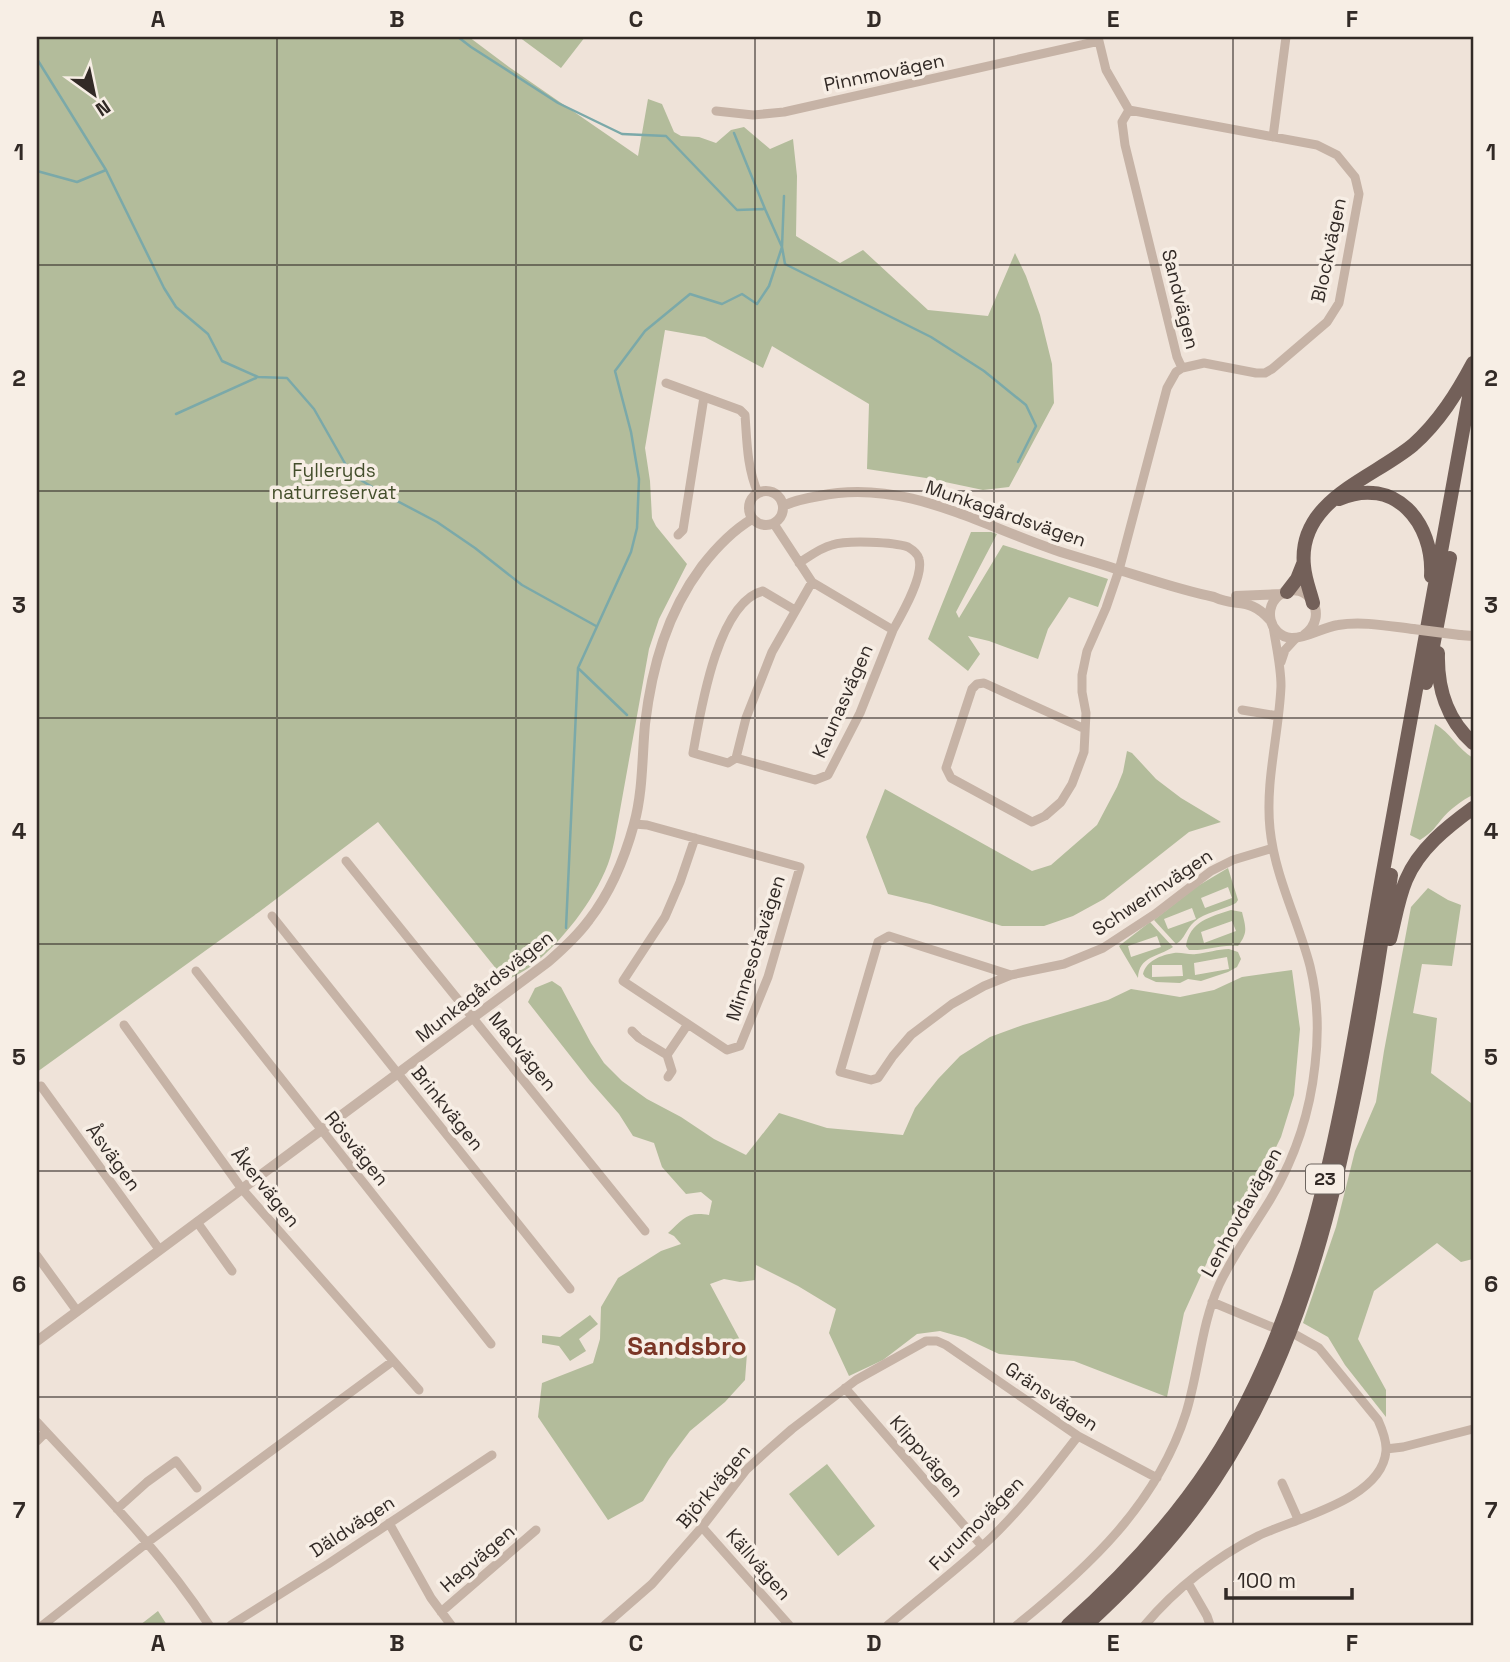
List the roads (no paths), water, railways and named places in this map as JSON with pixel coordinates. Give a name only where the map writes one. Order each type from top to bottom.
[{"type":"main road","points":[[1314,605],[1304,563],[1305,546],[1317,516],[1346,488],[1402,454],[1426,433],[1448,405],[1473,363]]},
{"type":"main road","name":"23","points":[[1086,1625],[1140,1573],[1194,1508],[1230,1456],[1280,1357],[1302,1299],[1328,1215],[1372,1008],[1419,720],[1445,534],[1473,375]]},
{"type":"main road","name":"23","points":[[1068,1625],[1133,1563],[1174,1516],[1194,1488],[1249,1398],[1283,1316],[1311,1232],[1339,1113],[1473,426]]},
{"type":"main road","points":[[1328,505],[1345,497],[1368,493],[1392,498],[1412,512],[1426,535],[1430,549],[1441,691],[1450,714],[1473,743]]},
{"type":"main road","points":[[1284,593],[1297,579],[1304,563]]},
{"type":"main road","points":[[1372,1008],[1406,879],[1426,848],[1473,808]]},
{"type":"street","points":[[1273,136],[1286,37]]},
{"type":"street","points":[[1098,39],[1106,71],[1129,110]]},
{"type":"street","name":"Pinnmovägen","points":[[716,111],[753,114],[785,112],[1098,39]]},
{"type":"street","name":"Blockvägen","points":[[1129,110],[1317,145],[1337,155],[1355,177],[1359,194],[1339,303],[1327,322],[1265,373],[1204,363],[1182,368]]},
{"type":"street","name":"Sandvägen","points":[[1085,729],[1082,674],[1087,651],[1119,570],[1167,388],[1176,372],[1182,368],[1177,357],[1125,145],[1122,122],[1129,110]]},
{"type":"street","points":[[666,383],[740,410],[745,415],[748,462],[758,493]]},
{"type":"street","points":[[678,535],[683,530],[704,397]]},
{"type":"street","points":[[767,491],[776,494],[783,506],[781,517],[774,524],[764,526],[750,515],[749,505],[758,493],[767,491]]},
{"type":"street","name":"Munkagårdsvägen","points":[[783,506],[801,499],[859,491],[919,500],[1054,550],[1161,584],[1253,605],[1271,623]]},
{"type":"street","name":"Munkagårdsvägen","points":[[37,1341],[548,962],[589,921],[606,896],[634,824],[652,677],[667,626],[693,579],[709,557],[739,527],[752,519]]},
{"type":"street","name":"Kaunasvägen","points":[[774,524],[812,582],[893,630]]},
{"type":"street","name":"Kaunasvägen","points":[[795,610],[763,591],[748,598],[736,613],[720,643],[705,687],[693,753],[729,763],[736,758],[815,780],[828,775],[860,713],[893,630],[912,591],[920,562],[918,555],[910,548],[852,541],[824,547],[799,563]]},
{"type":"street","points":[[736,758],[746,718],[772,652],[812,582]]},
{"type":"street","points":[[1340,625],[1302,593],[1284,593],[1272,605],[1271,623],[1285,636],[1300,636],[1340,625],[1380,625],[1473,636]]},
{"type":"street","name":"Munkagårdsvägen","points":[[1214,597],[1284,593]]},
{"type":"street","points":[[1300,636],[1314,624],[1314,605]]},
{"type":"street","name":"Lenhovdavägen","points":[[1017,1625],[1090,1563],[1129,1518],[1157,1478],[1170,1454],[1186,1410],[1212,1302],[1226,1270],[1270,1200],[1292,1158],[1305,1117],[1315,1065],[1317,1010],[1309,965],[1273,848],[1269,811],[1270,788],[1281,687],[1271,623]]},
{"type":"street","name":"Lenhovdavägen","points":[[1280,667],[1285,650],[1300,636]]},
{"type":"street","points":[[984,683],[1085,729],[1084,752],[1072,784],[1061,802],[1045,816],[1032,822],[951,778],[946,768],[972,689],[977,684],[984,683]]},
{"type":"street","points":[[1242,710],[1278,716]]},
{"type":"street","name":"Minnesotavägen","points":[[634,824],[647,825],[695,838],[800,867],[768,977],[740,1046],[727,1050],[623,981],[665,917],[695,838]]},
{"type":"street","name":"Schwerinvägen","points":[[1011,975],[889,936],[883,938],[878,942],[840,1072],[871,1080],[878,1078],[902,1045],[942,1010],[1011,975],[1064,964],[1103,948],[1149,918],[1211,871],[1233,860],[1273,848]]},
{"type":"street","name":"Madvägen","points":[[346,861],[645,1231]]},
{"type":"street","name":"Brinkvägen","points":[[272,916],[570,1289]]},
{"type":"street","name":"Rösvägen","points":[[196,971],[491,1344]]},
{"type":"street","points":[[667,1055],[688,1024]]},
{"type":"street","name":"Åkervägen","points":[[124,1025],[242,1189],[419,1390]]},
{"type":"street","points":[[632,1031],[667,1055],[672,1070],[668,1077]]},
{"type":"street","name":"Åsvägen","points":[[41,1086],[159,1249]]},
{"type":"street","points":[[197,1222],[232,1271]]},
{"type":"street","points":[[37,1256],[77,1311]]},
{"type":"street","points":[[1212,1302],[1272,1327]]},
{"type":"street","points":[[1145,1625],[1167,1601],[1230,1552],[1248,1541],[1360,1492],[1382,1465],[1387,1449],[1378,1420],[1319,1348],[1296,1335]]},
{"type":"street","name":"Gränsvägen","points":[[930,1340],[954,1350],[1079,1436],[1157,1478]]},
{"type":"street","name":"Björkvägen","points":[[606,1625],[617,1622],[702,1527],[747,1470],[792,1429],[845,1388],[930,1340]]},
{"type":"street","points":[[43,1625],[148,1542],[393,1362]]},
{"type":"street","name":"Klippvägen","points":[[845,1388],[982,1546]]},
{"type":"street","points":[[37,1422],[148,1542],[209,1625]]},
{"type":"street","points":[[1387,1449],[1473,1429]]},
{"type":"street","points":[[37,1440],[46,1432]]},
{"type":"street","name":"Furumovägen","points":[[888,1625],[982,1546],[1016,1512],[1079,1436]]},
{"type":"street","name":"Däldvägen","points":[[232,1625],[492,1455]]},
{"type":"street","points":[[117,1509],[176,1461],[197,1488]]},
{"type":"street","points":[[1282,1483],[1298,1519]]},
{"type":"street","points":[[389,1523],[451,1625]]},
{"type":"street","name":"Källvägen","points":[[702,1527],[789,1625]]},
{"type":"street","name":"Hagvägen","points":[[441,1612],[536,1530]]},
{"type":"street","points":[[1188,1583],[1210,1625]]},
{"type":"waterway","points":[[458,37],[558,103],[622,134],[666,136],[737,210],[765,209],[782,247],[785,264],[931,337],[984,371],[1026,405],[1036,426],[1018,462]]},
{"type":"waterway","points":[[37,59],[106,170],[164,288],[176,307],[208,334],[222,361],[258,377],[287,378],[314,409],[351,474],[437,522],[522,585],[596,626]]},
{"type":"waterway","points":[[734,133],[765,209]]},
{"type":"waterway","points":[[37,171],[77,182],[106,170]]},
{"type":"waterway","points":[[566,928],[578,668],[631,552],[637,528],[639,479],[631,432],[615,371],[645,331],[690,294],[722,304],[742,294],[757,304],[769,286],[782,247],[784,196]]},
{"type":"waterway","points":[[176,414],[256,378]]},
{"type":"waterway","points":[[579,669],[627,715]]},
{"type":"district","name":"Sandsbro","points":[[687,1346]]},
{"type":"park label","name":"Fylleryds naturreservat","points":[[334,481]]}]
